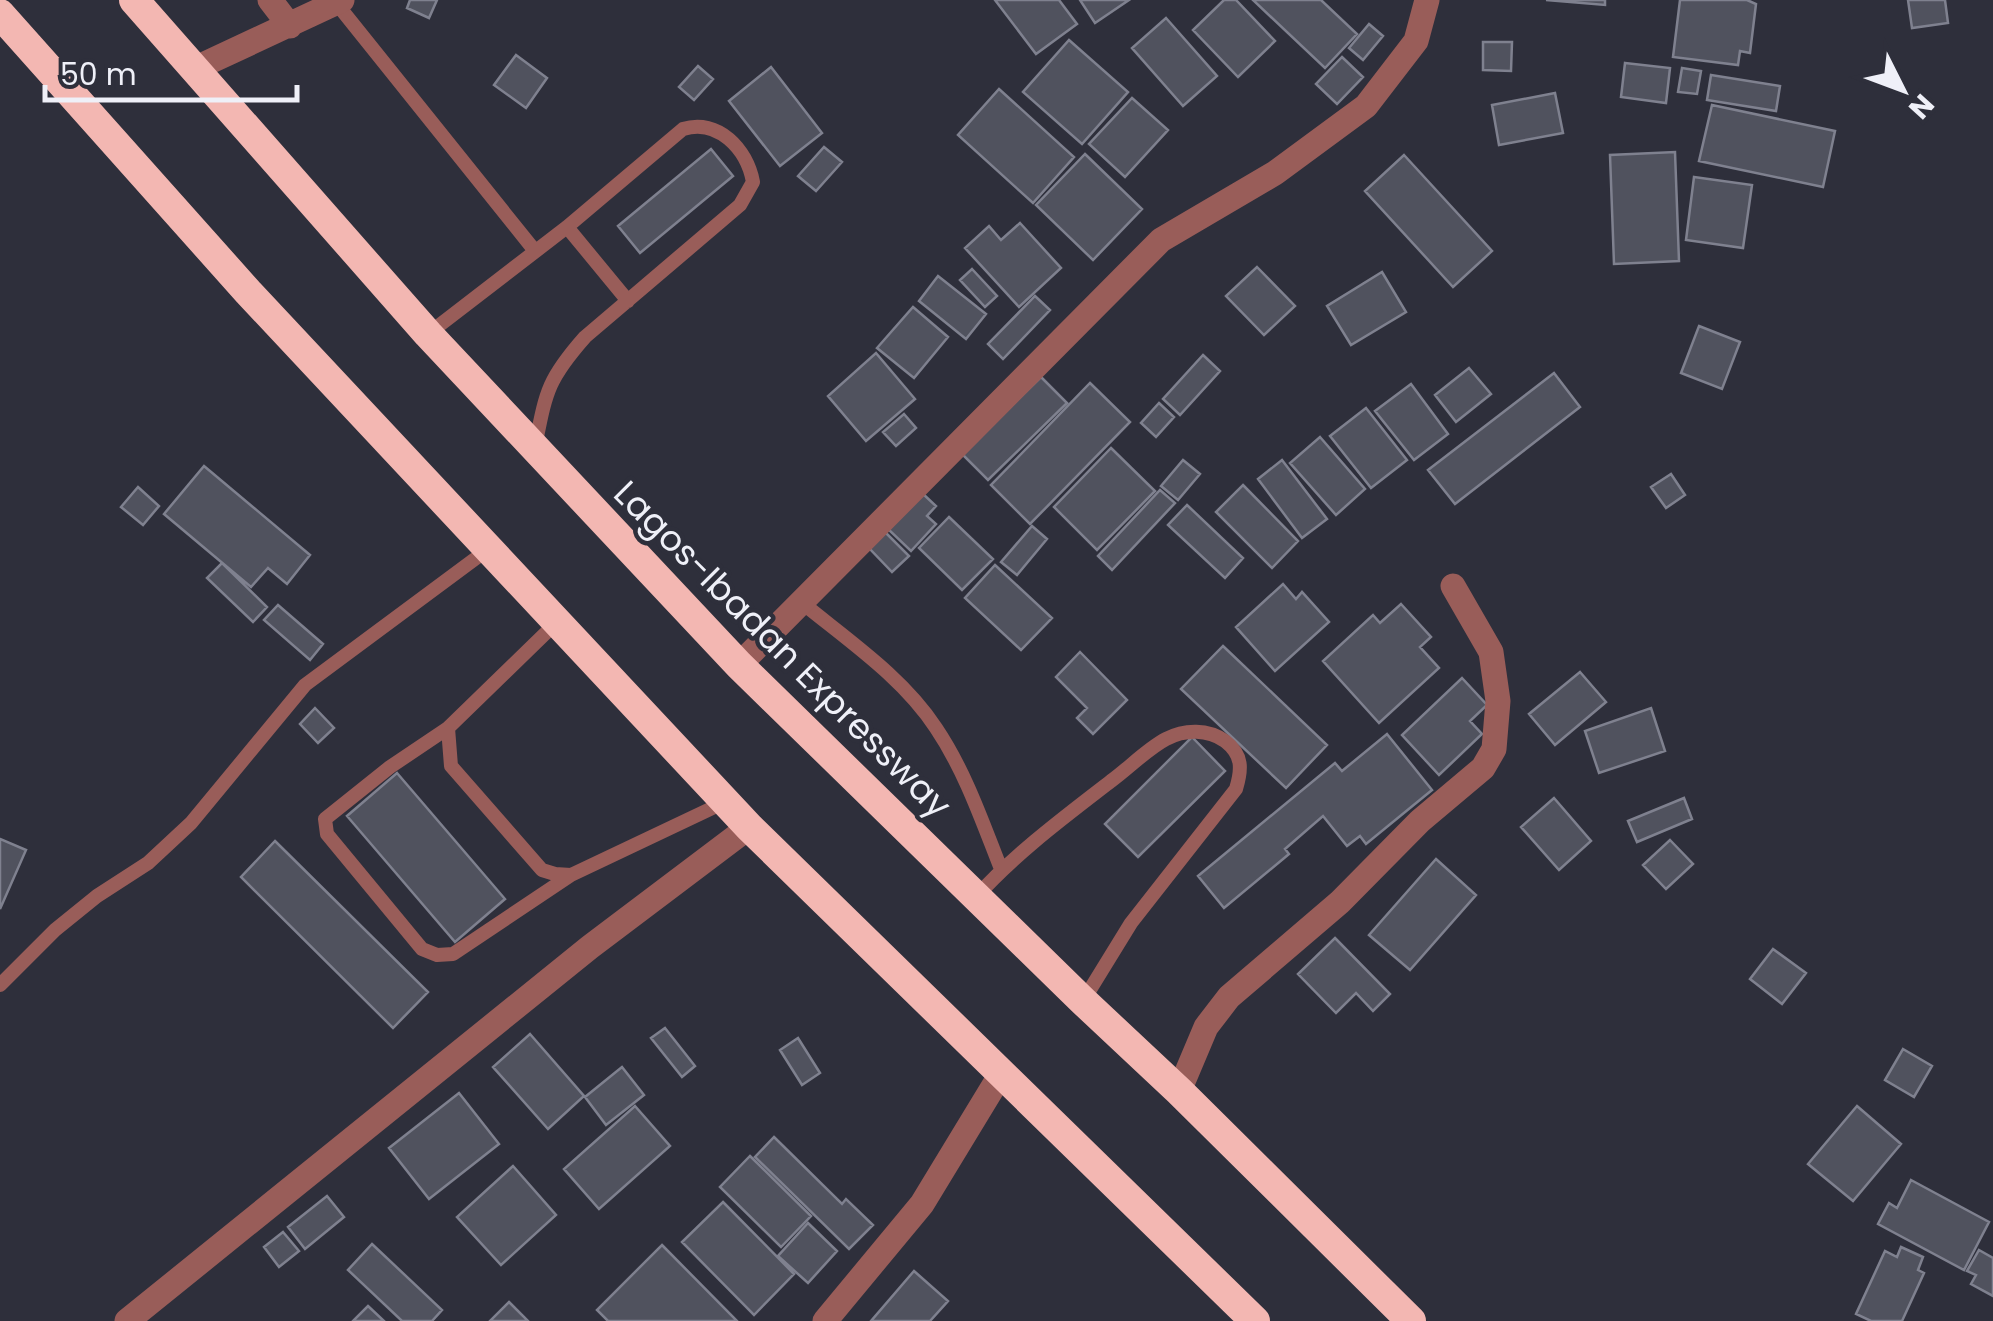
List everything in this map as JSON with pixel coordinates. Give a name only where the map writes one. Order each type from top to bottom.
[{"type":"highway","name":"Lagos-Ibadan Expressway","points":[[134,0],[428,334],[739,665],[1411,1321]]},
{"type":"highway","points":[[0,14],[248,292],[748,827],[1255,1321]]},
{"type":"street","points":[[270,0],[290,26]]},
{"type":"street","points":[[739,665],[1161,240],[1275,172],[1366,106],[1416,41],[1426,0]]},
{"type":"street","points":[[194,70],[339,2]]},
{"type":"street","points":[[1179,1091],[1206,1027],[1229,997],[1340,902],[1420,821],[1483,768],[1494,749],[1498,700],[1491,652],[1453,586]]},
{"type":"street","points":[[127,1321],[590,947],[748,827]]},
{"type":"street","points":[[825,1321],[922,1204],[1001,1074]]},
{"type":"lane","points":[[339,2],[535,251]]},
{"type":"lane","points":[[428,334],[566,227],[683,129],[698,124],[712,126],[734,145],[750,165],[753,182],[740,205],[586,337],[547,387],[534,448]]},
{"type":"lane","points":[[566,227],[628,301]]},
{"type":"lane","points":[[0,984],[55,930],[97,896],[148,863],[190,823],[305,686],[487,550]]},
{"type":"lane","points":[[800,601],[886,672],[935,726],[969,786],[1001,869]]},
{"type":"lane","points":[[556,623],[448,728],[390,767],[325,819],[327,834],[422,949],[437,955],[453,954],[571,875],[724,802]]},
{"type":"lane","points":[[448,728],[451,766],[542,870],[571,875]]},
{"type":"lane","points":[[976,897],[1001,869],[1166,738],[1197,730],[1221,738],[1235,750],[1241,762],[1236,789],[1131,923],[1083,1001]]},
{"type":"building","points":[[410,0],[437,0],[429,18],[407,8]]},
{"type":"building","points":[[995,0],[1059,0],[1077,24],[1036,54]]},
{"type":"building","points":[[1080,0],[1129,0],[1095,23]]},
{"type":"building","points":[[1224,0],[1236,0],[1275,41],[1238,77],[1193,30]]},
{"type":"building","points":[[1253,0],[1321,0],[1357,34],[1325,68]]},
{"type":"building","points":[[1546,0],[1605,0],[1605,5]]},
{"type":"building","points":[[1680,0],[1747,0],[1756,4],[1750,53],[1740,51],[1738,65],[1673,57]]},
{"type":"building","points":[[1908,0],[1945,0],[1948,23],[1912,28]]},
{"type":"building","points":[[1166,18],[1217,76],[1183,106],[1132,48]]},
{"type":"building","points":[[1369,24],[1383,36],[1363,60],[1349,48]]},
{"type":"building","points":[[1069,40],[1128,92],[1082,144],[1023,92]]},
{"type":"building","points":[[1483,42],[1512,42],[1511,71],[1483,70]]},
{"type":"building","points":[[516,55],[547,78],[526,108],[494,85]]},
{"type":"building","points":[[1342,57],[1363,77],[1337,104],[1316,84]]},
{"type":"building","points":[[1625,63],[1670,68],[1666,103],[1621,97]]},
{"type":"building","points":[[698,66],[713,79],[694,100],[679,87]]},
{"type":"building","points":[[771,67],[822,133],[780,166],[729,101]]},
{"type":"building","points":[[1682,68],[1701,71],[1697,94],[1678,92]]},
{"type":"building","points":[[1711,75],[1780,86],[1776,111],[1707,100]]},
{"type":"building","points":[[999,89],[1074,157],[1033,203],[958,135]]},
{"type":"building","points":[[1555,93],[1563,133],[1499,145],[1492,105]]},
{"type":"building","points":[[1132,98],[1168,130],[1125,177],[1089,144]]},
{"type":"building","points":[[1712,105],[1835,131],[1823,187],[1699,161]]},
{"type":"building","points":[[824,147],[842,162],[816,191],[798,176]]},
{"type":"building","points":[[711,149],[733,176],[640,253],[618,226]]},
{"type":"building","points":[[1675,152],[1679,261],[1614,264],[1610,155]]},
{"type":"building","points":[[1085,154],[1142,209],[1093,260],[1036,205]]},
{"type":"building","points":[[1404,155],[1492,251],[1453,287],[1365,191]]},
{"type":"building","points":[[1694,177],[1752,185],[1743,248],[1686,240]]},
{"type":"building","points":[[1020,223],[1061,268],[1019,307],[965,248],[989,226],[1001,240]]},
{"type":"building","points":[[1257,267],[1295,306],[1264,335],[1226,296]]},
{"type":"building","points":[[972,269],[997,296],[985,307],[960,280]]},
{"type":"building","points":[[1382,272],[1406,312],[1351,345],[1327,306]]},
{"type":"building","points":[[938,276],[986,314],[966,339],[919,301]]},
{"type":"building","points":[[1035,296],[1050,310],[1003,359],[988,344]]},
{"type":"building","points":[[913,307],[948,337],[914,378],[877,348]]},
{"type":"building","points":[[1699,326],[1740,342],[1722,389],[1681,373]]},
{"type":"building","points":[[876,353],[915,399],[866,441],[828,396]]},
{"type":"building","points":[[1203,355],[1220,371],[1180,415],[1163,399]]},
{"type":"building","points":[[1469,368],[1491,394],[1456,422],[1435,395]]},
{"type":"building","points":[[1554,373],[1580,407],[1455,504],[1428,470]]},
{"type":"building","points":[[1041,377],[1067,403],[988,480],[962,454]]},
{"type":"building","points":[[1090,383],[1130,422],[1030,524],[991,485]]},
{"type":"building","points":[[1411,384],[1448,434],[1414,460],[1375,411]]},
{"type":"building","points":[[1159,403],[1174,417],[1156,437],[1141,423]]},
{"type":"building","points":[[1366,408],[1407,460],[1371,488],[1330,436]]},
{"type":"building","points":[[904,414],[916,428],[896,446],[883,432]]},
{"type":"building","points":[[1320,437],[1365,489],[1336,515],[1290,463]]},
{"type":"building","points":[[1111,448],[1155,491],[1097,550],[1054,507]]},
{"type":"building","points":[[1183,460],[1200,474],[1178,500],[1161,486]]},
{"type":"building","points":[[1282,460],[1327,519],[1302,538],[1258,479]]},
{"type":"building","points":[[204,466],[310,555],[287,584],[268,568],[251,587],[164,514]]},
{"type":"building","points":[[1671,474],[1685,495],[1666,508],[1651,487]]},
{"type":"building","points":[[1243,485],[1298,541],[1272,568],[1216,512]]},
{"type":"building","points":[[138,487],[159,506],[143,525],[121,507]]},
{"type":"building","points":[[1160,490],[1175,503],[1112,570],[1098,556]]},
{"type":"building","points":[[922,493],[936,506],[927,516],[936,524],[911,551],[888,529]]},
{"type":"building","points":[[1187,505],[1243,558],[1225,578],[1168,525]]},
{"type":"building","points":[[949,517],[993,559],[962,590],[919,548]]},
{"type":"building","points":[[1032,526],[1047,539],[1017,575],[1001,562]]},
{"type":"building","points":[[885,532],[909,556],[892,572],[869,548]]},
{"type":"building","points":[[222,563],[267,607],[253,622],[207,578]]},
{"type":"building","points":[[995,565],[1052,618],[1021,650],[965,598]]},
{"type":"building","points":[[1283,584],[1296,599],[1302,592],[1329,622],[1275,671],[1236,627]]},
{"type":"building","points":[[1401,604],[1431,637],[1420,647],[1439,668],[1379,723],[1323,661],[1373,615],[1380,623]]},
{"type":"building","points":[[278,605],[323,644],[310,660],[264,620]]},
{"type":"building","points":[[1223,646],[1327,745],[1286,788],[1181,689]]},
{"type":"building","points":[[1080,652],[1127,700],[1093,734],[1077,718],[1087,708],[1056,677]]},
{"type":"building","points":[[1580,672],[1606,702],[1555,745],[1529,714]]},
{"type":"building","points":[[1462,678],[1487,705],[1470,721],[1482,734],[1439,775],[1402,735]]},
{"type":"building","points":[[315,708],[334,728],[318,743],[300,724]]},
{"type":"building","points":[[1651,708],[1665,751],[1599,773],[1585,731]]},
{"type":"building","points":[[1387,734],[1432,790],[1366,844],[1360,836],[1347,846],[1323,816],[1285,849],[1289,854],[1224,908],[1198,876],[1335,763],[1342,771]]},
{"type":"building","points":[[1192,737],[1225,771],[1138,857],[1105,824]]},
{"type":"building","points":[[397,773],[505,899],[455,942],[347,816]]},
{"type":"building","points":[[1554,798],[1591,841],[1559,870],[1521,827]]},
{"type":"building","points":[[1684,798],[1692,819],[1637,842],[1628,821]]},
{"type":"building","points":[[0,839],[26,850],[0,909]]},
{"type":"building","points":[[1670,840],[1693,864],[1666,889],[1643,865]]},
{"type":"building","points":[[275,841],[428,992],[393,1028],[241,877]]},
{"type":"building","points":[[1436,859],[1476,895],[1410,970],[1369,935]]},
{"type":"building","points":[[1335,938],[1390,994],[1373,1011],[1356,993],[1336,1013],[1298,974]]},
{"type":"building","points":[[1773,949],[1806,973],[1782,1004],[1750,979]]},
{"type":"building","points":[[665,1028],[695,1066],[682,1077],[651,1038]]},
{"type":"building","points":[[530,1034],[584,1096],[548,1129],[493,1067]]},
{"type":"building","points":[[798,1038],[820,1073],[802,1085],[780,1050]]},
{"type":"building","points":[[1903,1049],[1932,1066],[1914,1097],[1885,1080]]},
{"type":"building","points":[[622,1067],[644,1095],[606,1125],[585,1097]]},
{"type":"building","points":[[459,1093],[499,1144],[429,1199],[389,1148]]},
{"type":"building","points":[[635,1106],[670,1146],[599,1209],[564,1169]]},
{"type":"building","points":[[1857,1106],[1901,1144],[1853,1201],[1808,1164]]},
{"type":"building","points":[[774,1137],[842,1204],[846,1199],[873,1225],[849,1249],[755,1157]]},
{"type":"building","points":[[750,1156],[811,1216],[781,1247],[720,1187]]},
{"type":"building","points":[[513,1166],[556,1215],[501,1265],[457,1217]]},
{"type":"building","points":[[1911,1180],[1989,1222],[1964,1270],[1878,1224],[1889,1203],[1897,1208]]},
{"type":"building","points":[[327,1196],[344,1217],[305,1249],[288,1227]]},
{"type":"building","points":[[723,1202],[794,1274],[754,1315],[682,1242]]},
{"type":"building","points":[[808,1223],[837,1251],[808,1283],[778,1256]]},
{"type":"building","points":[[283,1232],[299,1251],[279,1267],[264,1247]]},
{"type":"building","points":[[372,1244],[442,1310],[432,1321],[402,1321],[348,1270]]},
{"type":"building","points":[[662,1245],[737,1321],[608,1321],[597,1310]]},
{"type":"building","points":[[1901,1247],[1923,1257],[1918,1270],[1924,1273],[1902,1321],[1871,1321],[1856,1314],[1885,1251],[1897,1257]]},
{"type":"building","points":[[1979,1250],[1993,1258],[1993,1296],[1971,1284],[1976,1275],[1967,1271]]},
{"type":"building","points":[[914,1271],[948,1301],[930,1321],[871,1321]]},
{"type":"building","points":[[509,1302],[528,1321],[490,1321]]},
{"type":"building","points":[[368,1306],[384,1321],[353,1321]]}]
